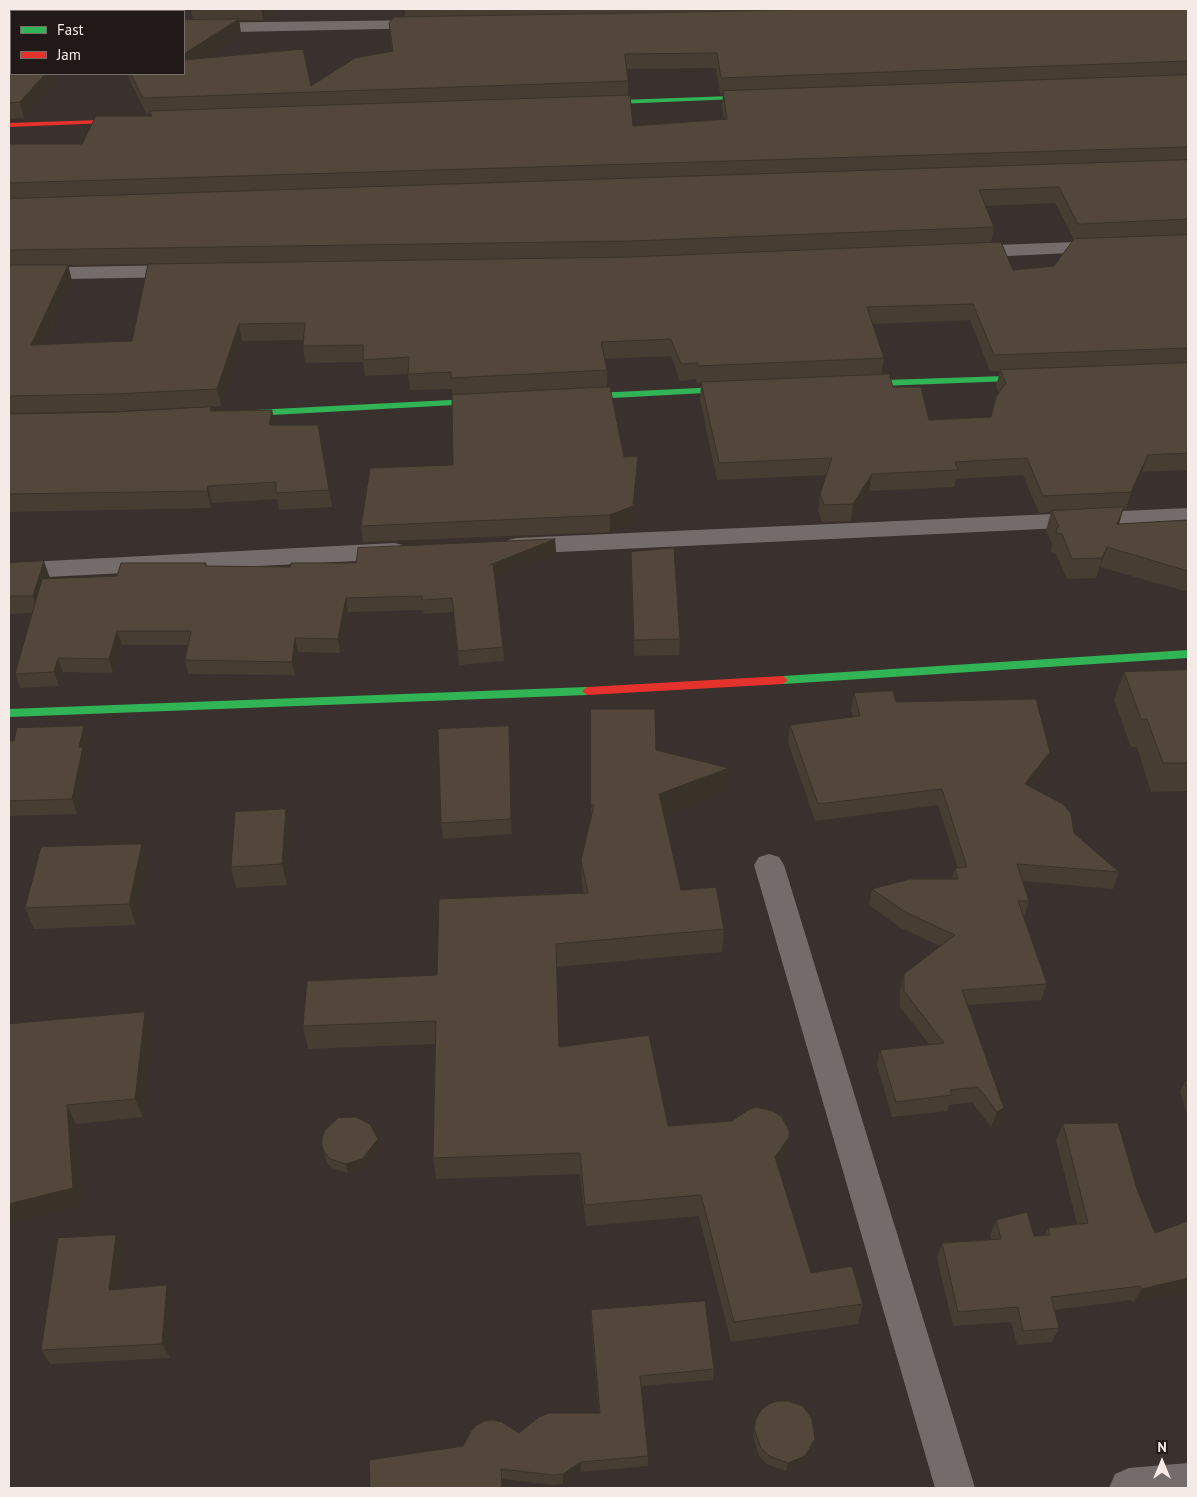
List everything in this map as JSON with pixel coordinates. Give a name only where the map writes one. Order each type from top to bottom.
[{"type":"street","points":[[185,28],[442,24]]},
{"type":"street","points":[[585,104],[773,97]]},
{"type":"street","points":[[9,125],[138,120]]},
{"type":"street","points":[[949,252],[1119,246]]},
{"type":"street","points":[[9,274],[201,271]]},
{"type":"street","points":[[841,385],[1050,377]]},
{"type":"street","points":[[564,398],[752,388]]},
{"type":"street","points":[[228,414],[505,400]]},
{"type":"street","points":[[493,547],[1188,515]]},
{"type":"street","points":[[9,571],[413,550]]},
{"type":"street","points":[[9,712],[659,688],[1188,654]]},
{"type":"street","points":[[769,865],[955,1488]]},
{"type":"street","points":[[1129,1488],[1188,1483]]},
{"type":"building","points":[[193,9],[245,9],[191,10]]},
{"type":"building","points":[[818,9],[1188,9],[1188,61],[721,78],[717,53],[625,54],[628,81],[143,98],[132,75],[185,75],[185,60],[303,49],[311,86],[355,58],[393,51],[389,23],[394,17]]},
{"type":"building","points":[[239,19],[185,53],[185,20]]},
{"type":"building","points":[[9,68],[10,75],[44,75],[20,102],[9,103]]},
{"type":"building","points":[[1188,75],[1188,147],[9,183],[9,144],[82,144],[96,116],[152,116],[150,111],[630,95],[633,126],[727,119],[723,91]]},
{"type":"building","points":[[1188,160],[1188,219],[1078,224],[1059,187],[979,190],[994,227],[631,241],[9,250],[9,199]]},
{"type":"building","points":[[1188,235],[1188,348],[994,355],[973,304],[867,307],[884,358],[698,366],[697,363],[681,364],[671,339],[601,342],[607,370],[451,378],[451,372],[408,374],[409,357],[363,360],[363,345],[303,346],[305,323],[239,324],[217,389],[114,394],[9,396],[9,265],[68,265],[31,345],[132,341],[148,264],[631,257],[1001,242],[1013,270],[1054,266],[1074,239]]},
{"type":"building","points":[[1188,363],[1188,453],[1148,455],[1131,492],[1043,496],[1027,458],[955,462],[958,470],[872,474],[853,504],[824,505],[820,494],[832,458],[719,463],[701,382],[889,374],[893,387],[921,387],[929,420],[991,417],[996,397],[1006,383],[1000,370]]},
{"type":"building","points":[[610,387],[624,457],[638,456],[633,506],[610,515],[361,526],[370,468],[453,465],[452,395]]},
{"type":"building","points":[[211,407],[210,411],[272,410],[269,425],[318,425],[329,490],[276,493],[276,482],[208,486],[207,491],[9,494],[9,414],[115,412]]},
{"type":"building","points":[[1124,507],[1117,524],[1188,520],[1188,571],[1107,547],[1102,558],[1072,559],[1062,534],[1056,533],[1057,527],[1059,527],[1052,511]]},
{"type":"building","points":[[555,539],[490,565],[493,564],[503,647],[458,651],[452,598],[422,600],[422,596],[346,598],[338,639],[295,638],[292,662],[185,660],[191,631],[117,631],[109,659],[58,658],[54,672],[15,674],[42,579],[117,576],[121,563],[206,563],[205,566],[290,567],[291,563],[356,563],[358,548]]},
{"type":"building","points":[[674,548],[680,639],[634,640],[631,552]]},
{"type":"building","points":[[44,561],[33,596],[9,596],[9,563]]},
{"type":"building","points":[[1188,670],[1188,763],[1163,763],[1147,719],[1141,719],[1124,672]]},
{"type":"building","points":[[893,691],[896,702],[1036,699],[1050,752],[1025,784],[1063,804],[1071,814],[1074,833],[1119,872],[1017,864],[1029,901],[1018,901],[1047,984],[962,990],[1004,1108],[997,1112],[978,1087],[950,1090],[952,1095],[896,1102],[880,1050],[944,1043],[904,991],[904,974],[955,935],[905,912],[872,889],[910,879],[958,879],[955,868],[967,867],[942,789],[818,804],[790,725],[860,716],[854,693]]},
{"type":"building","points":[[591,709],[655,709],[656,750],[729,768],[659,794],[681,890],[716,887],[724,929],[556,944],[559,1047],[649,1035],[668,1126],[732,1121],[756,1107],[773,1111],[781,1116],[789,1130],[789,1137],[775,1157],[811,1273],[852,1266],[863,1304],[734,1322],[701,1195],[585,1205],[580,1153],[433,1158],[436,1021],[303,1026],[307,981],[437,975],[439,899],[588,893],[581,860],[594,805],[591,805]]},
{"type":"building","points":[[84,726],[79,747],[83,747],[72,799],[9,801],[9,741],[14,741],[17,728]]},
{"type":"building","points":[[509,726],[511,819],[441,823],[438,729]]},
{"type":"building","points":[[286,809],[282,864],[231,867],[235,812]]},
{"type":"building","points":[[142,844],[129,904],[25,908],[41,847]]},
{"type":"building","points":[[145,1012],[135,1099],[67,1105],[73,1188],[9,1204],[9,1024]]},
{"type":"building","points":[[356,1117],[370,1124],[378,1139],[362,1159],[346,1164],[330,1159],[322,1146],[325,1130],[338,1118]]},
{"type":"building","points":[[1118,1123],[1137,1189],[1155,1233],[1188,1221],[1188,1278],[1142,1289],[1140,1286],[1051,1297],[1059,1328],[1023,1331],[1018,1307],[958,1312],[942,1243],[1001,1239],[996,1220],[1027,1212],[1034,1236],[1050,1235],[1048,1228],[1088,1223],[1063,1124]]},
{"type":"building","points":[[116,1235],[109,1290],[167,1285],[162,1344],[41,1350],[58,1238]]},
{"type":"building","points":[[705,1301],[714,1369],[640,1376],[648,1456],[581,1462],[563,1474],[553,1475],[501,1469],[502,1488],[370,1488],[369,1460],[463,1446],[471,1431],[484,1421],[502,1422],[519,1433],[539,1417],[549,1413],[600,1413],[591,1310]]},
{"type":"building","points":[[778,1401],[788,1401],[803,1406],[812,1419],[815,1439],[805,1456],[788,1463],[769,1456],[761,1448],[754,1429],[756,1419],[761,1410],[769,1404]]},
{"type":"traffic: fast","points":[[592,103],[759,97]]},
{"type":"traffic: fast","points":[[854,384],[1036,378]]},
{"type":"traffic: fast","points":[[575,397],[739,389]]},
{"type":"traffic: fast","points":[[235,414],[489,401]]},
{"type":"traffic: fast","points":[[783,680],[1188,654]]},
{"type":"traffic: fast","points":[[9,713],[587,691]]},
{"type":"traffic: jam","points":[[9,125],[130,121]]},
{"type":"traffic: jam","points":[[587,691],[783,680]]}]
